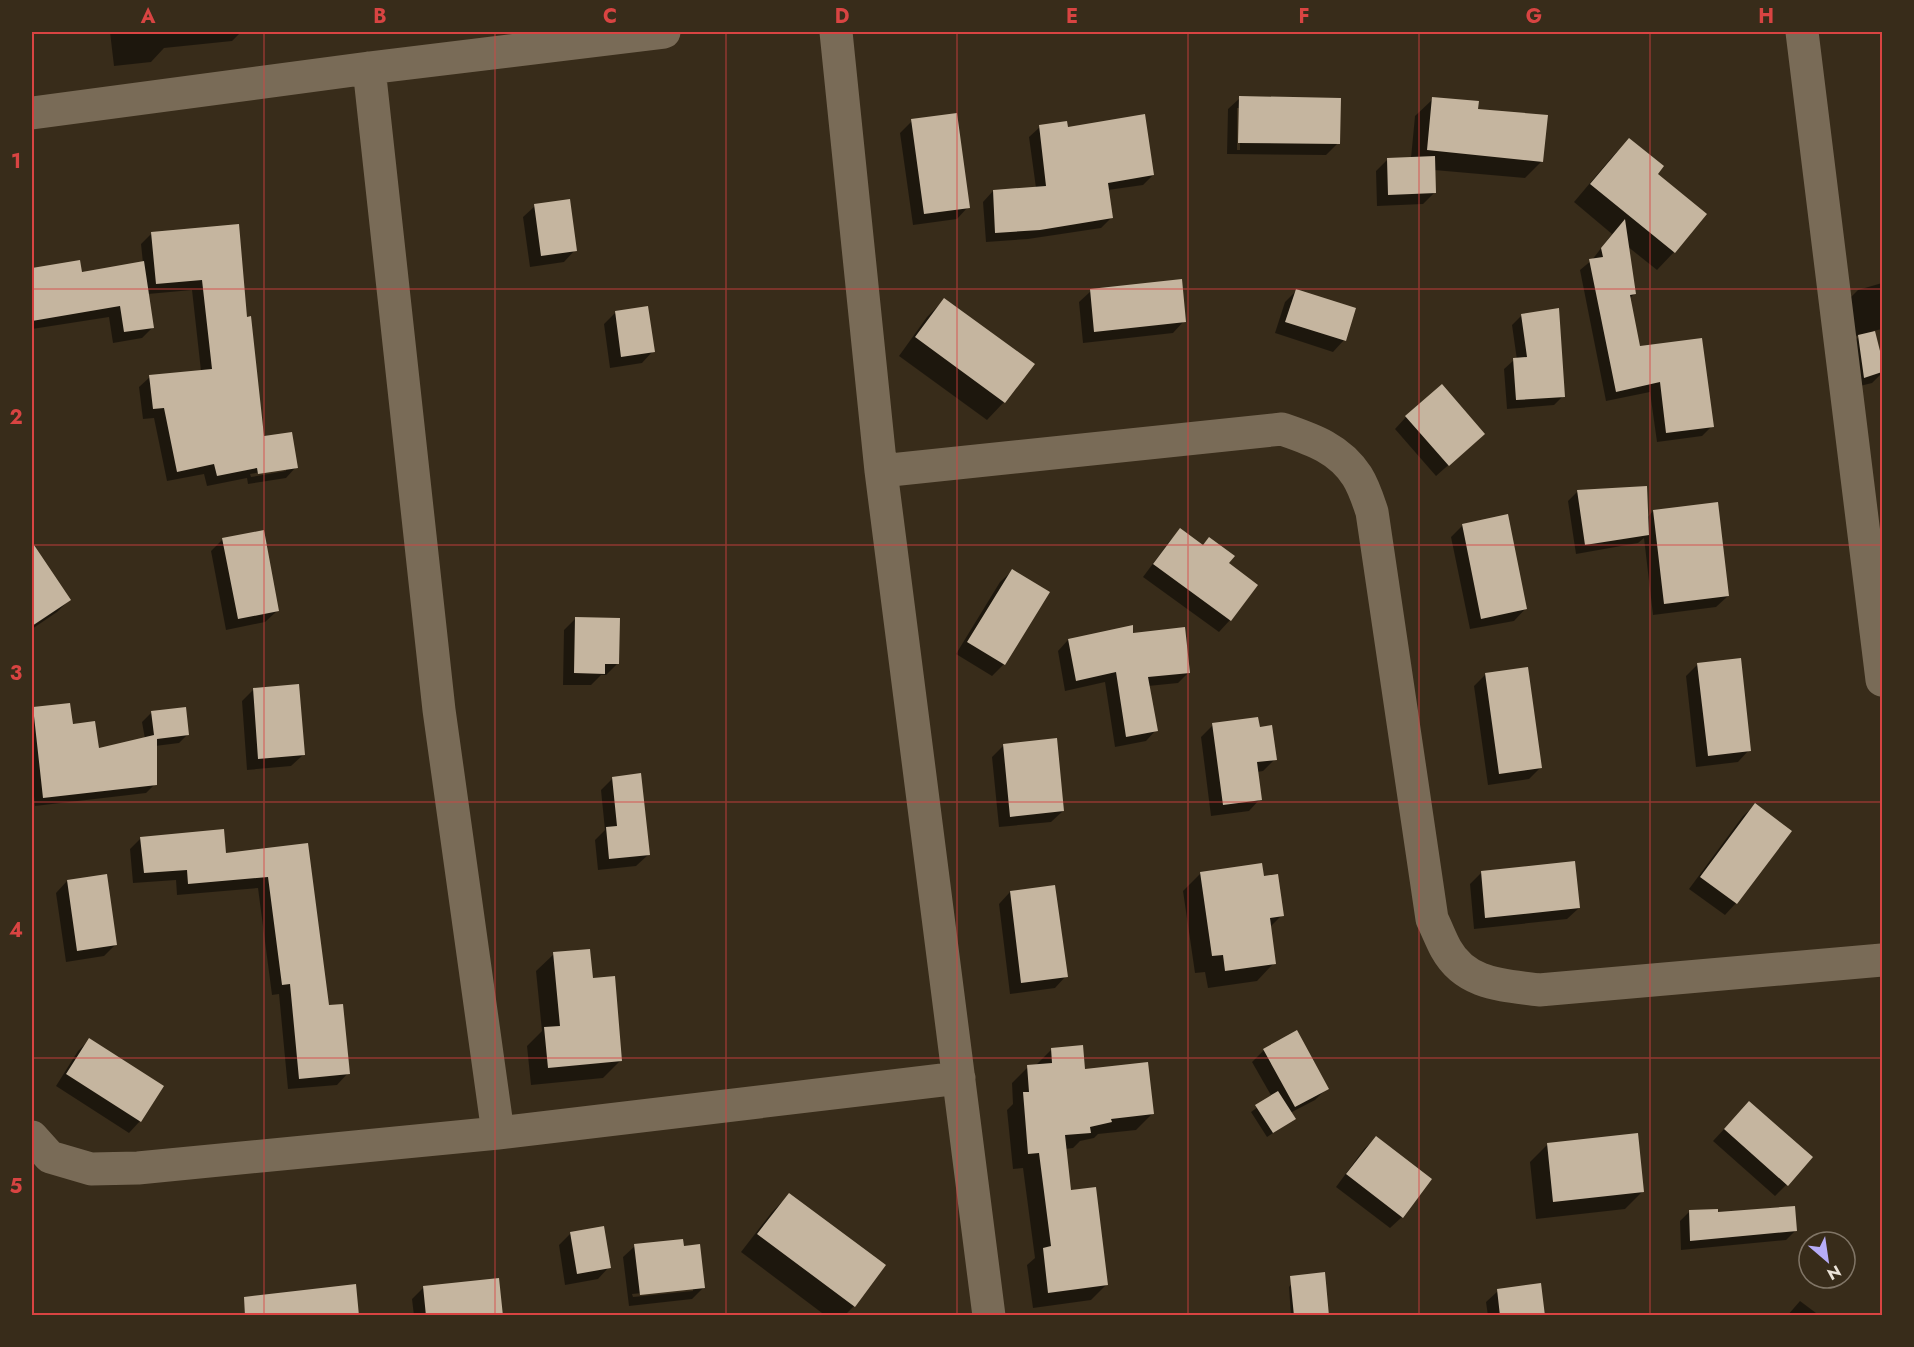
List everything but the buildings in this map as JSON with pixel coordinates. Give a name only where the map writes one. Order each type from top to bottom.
[{"type":"street","points":[[32,113],[664,32]]},
{"type":"street","points":[[836,32],[881,471],[989,1316]]},
{"type":"street","points":[[1802,32],[1882,680]]},
{"type":"street","points":[[369,68],[439,711],[498,1133]]},
{"type":"street","points":[[881,471],[1281,429],[1324,444],[1358,476],[1372,512],[1432,919],[1447,951],[1467,973],[1490,984],[1539,990],[1882,960]]},
{"type":"street","points":[[32,1137],[50,1157],[91,1169],[138,1168],[498,1133],[959,1078]]}]
